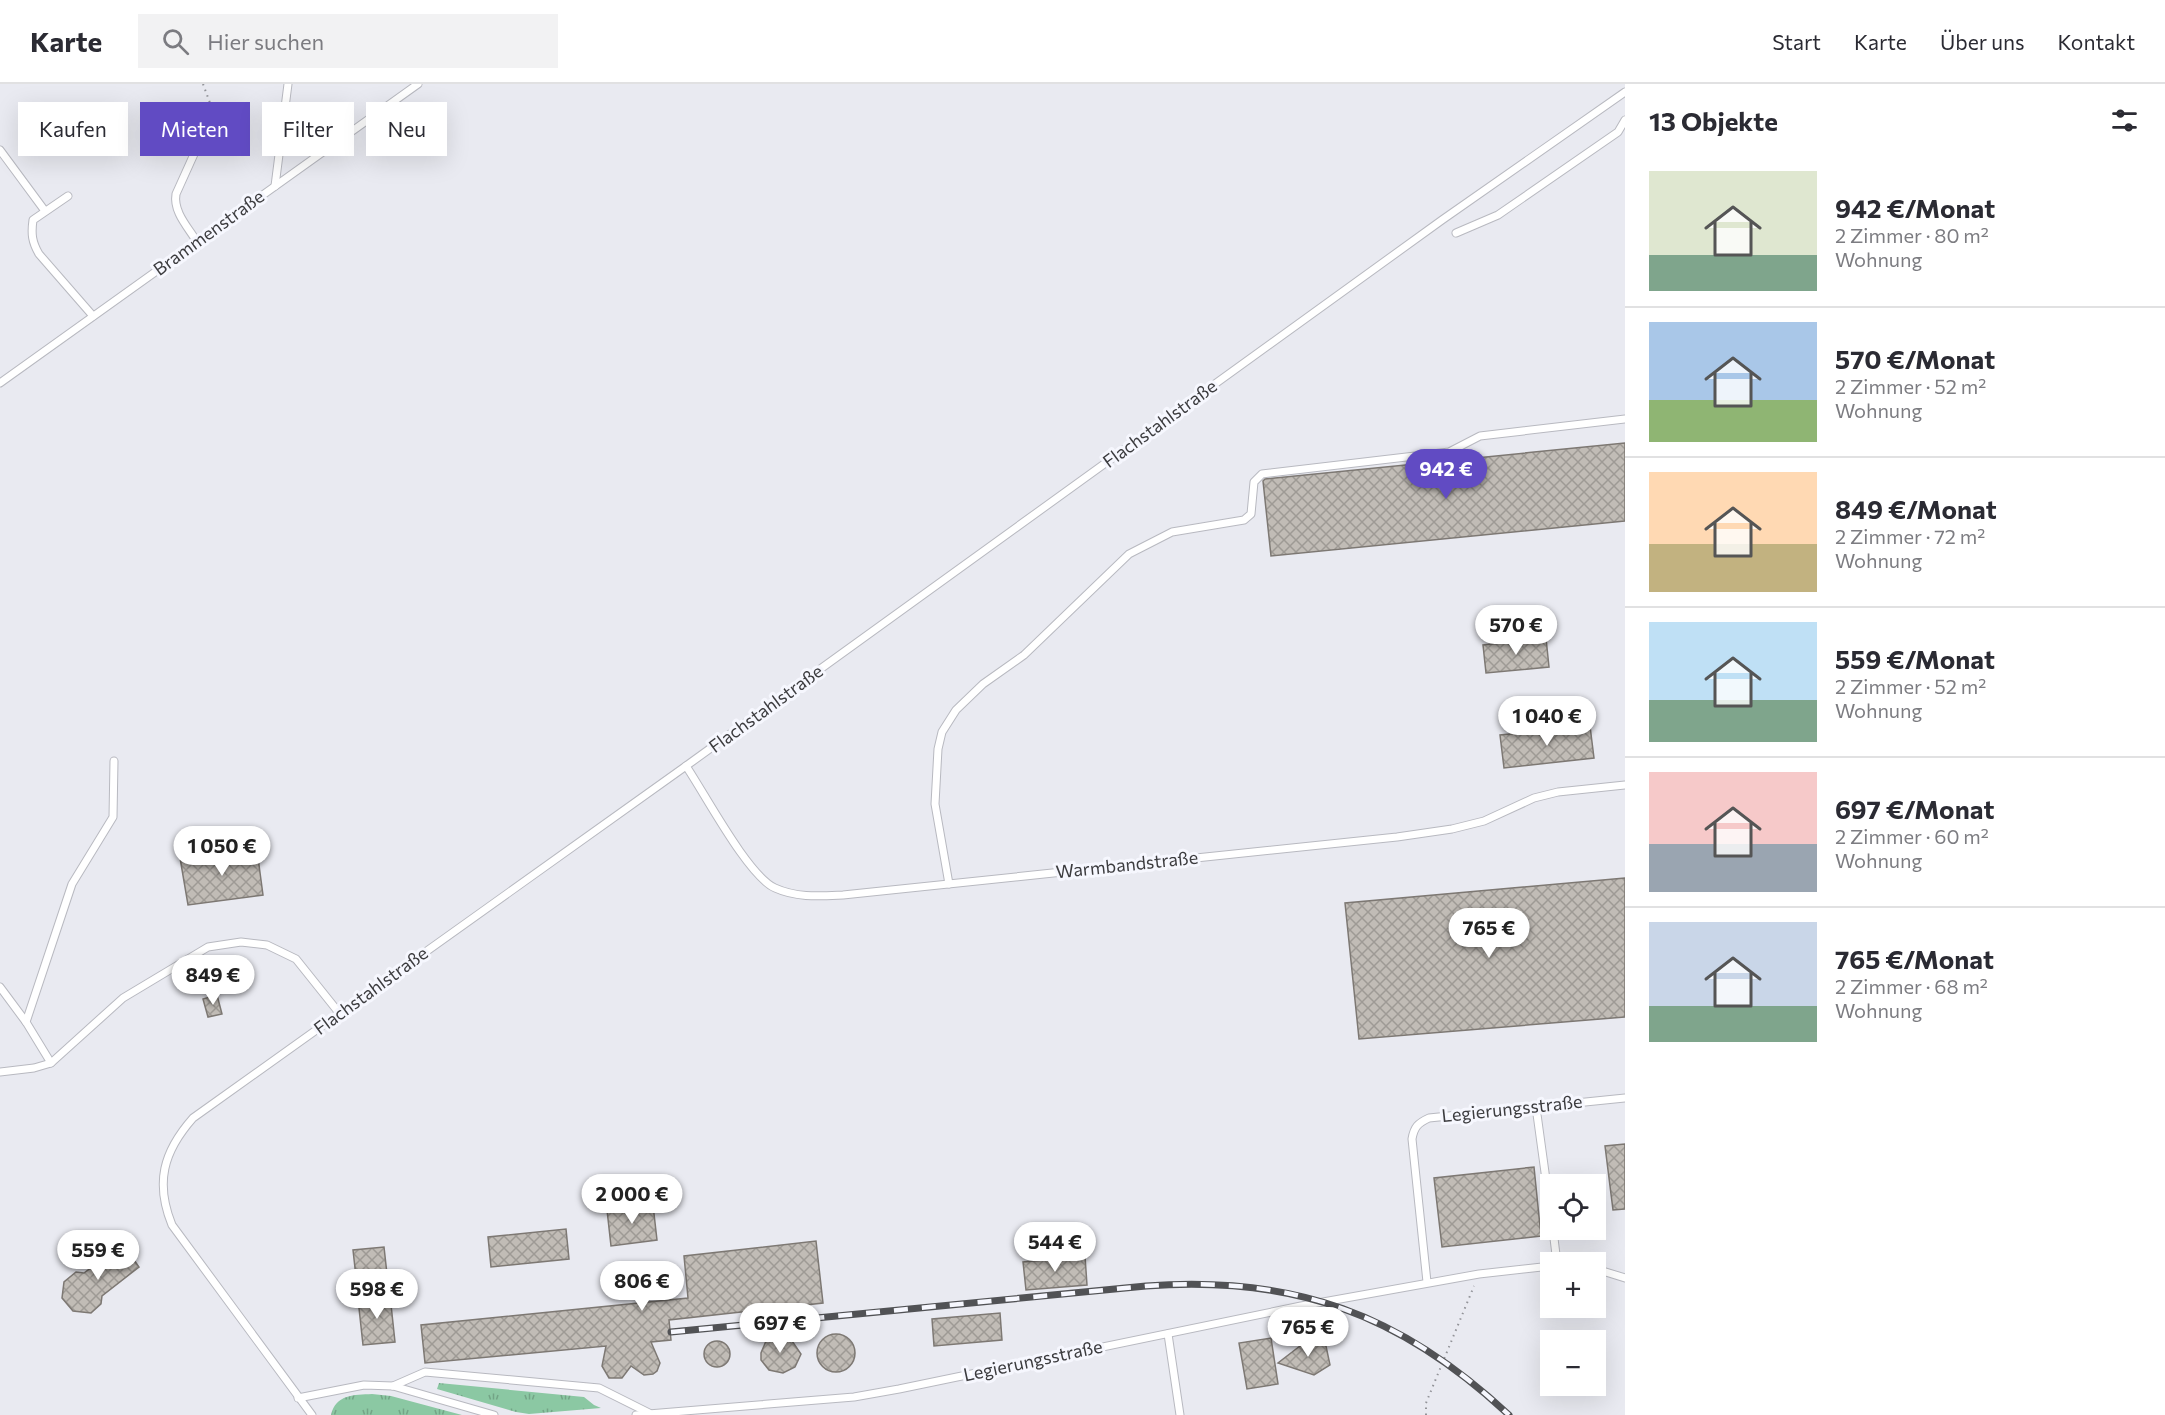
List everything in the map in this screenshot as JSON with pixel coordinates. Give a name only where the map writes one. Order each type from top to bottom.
[{"type":"lane","points":[[275,186],[288,84]]},
{"type":"lane","name":"Brammenstraße","points":[[0,383],[418,84]]},
{"type":"lane","name":"Flachstahlstraße","points":[[312,1415],[172,1225],[163,1196],[164,1173],[168,1155],[178,1136],[193,1119],[1442,220],[1625,92]]},
{"type":"lane","points":[[1456,233],[1498,216],[1618,132],[1625,120]]},
{"type":"lane","points":[[0,150],[45,211]]},
{"type":"lane","points":[[193,156],[176,194],[175,202],[177,210],[197,242]]},
{"type":"lane","points":[[68,196],[33,220],[31,233],[33,243],[39,254],[93,316]]},
{"type":"lane","points":[[948,884],[934,804],[938,749],[942,732],[956,710],[983,684],[1024,655],[1129,555],[1172,532],[1244,519],[1251,514],[1254,482],[1262,474],[1449,452],[1480,436],[1625,419]]},
{"type":"lane","points":[[26,1022],[72,884],[113,817],[114,761]]},
{"type":"lane","name":"Warmbandstraße","points":[[686,766],[737,847],[758,874],[773,887],[791,894],[813,896],[1396,837],[1452,829],[1484,821],[1534,798],[1558,792],[1625,785]]},
{"type":"lane","points":[[0,1072],[51,1063],[123,998],[208,948],[241,942],[267,945],[296,959],[340,1014]]},
{"type":"lane","points":[[0,987],[4,997],[26,1022],[51,1063]]},
{"type":"lane","name":"Legierungsstraße","points":[[1427,1282],[1412,1139],[1413,1130],[1418,1123],[1429,1118],[1625,1098]]},
{"type":"lane","points":[[1536,1107],[1545,1174]]},
{"type":"lane","name":"Legierungsstraße","points":[[636,1415],[854,1397],[1427,1282],[1540,1267]]},
{"type":"lane","points":[[1606,1272],[1625,1278]]},
{"type":"lane","points":[[1168,1334],[1180,1415]]},
{"type":"lane","points":[[393,1386],[425,1372],[599,1388],[651,1414]]},
{"type":"lane","points":[[298,1398],[364,1385],[393,1386],[495,1415]]},
{"type":"path","points":[[203,84],[209,102]]},
{"type":"path","points":[[1426,1415],[1426,1403],[1479,1274]]},
{"type":"green space","points":[[439,1383],[584,1397],[601,1408],[529,1414],[516,1412],[437,1389]]},
{"type":"green space","points":[[372,1394],[391,1396],[462,1415],[331,1415],[333,1408],[341,1399]]},
{"type":"building","points":[[1625,443],[1625,521],[1271,556],[1263,481],[1265,479]]},
{"type":"building","points":[[1546,638],[1549,667],[1486,673],[1483,645]]},
{"type":"building","points":[[1590,726],[1594,758],[1504,768],[1500,735]]},
{"type":"building","points":[[257,850],[263,895],[188,905],[180,858]]},
{"type":"building","points":[[1625,878],[1625,1017],[1359,1039],[1345,903]]},
{"type":"building","points":[[217,995],[222,1014],[208,1017],[203,999]]},
{"type":"building","points":[[1625,1144],[1625,1209],[1613,1210],[1605,1146]]},
{"type":"building","points":[[1534,1167],[1540,1236],[1442,1247],[1434,1178]]},
{"type":"building","points":[[653,1205],[657,1240],[611,1246],[607,1210]]},
{"type":"building","points":[[566,1229],[569,1259],[491,1267],[488,1237]]},
{"type":"building","points":[[816,1241],[823,1303],[669,1320],[671,1340],[651,1342],[660,1363],[653,1374],[644,1375],[631,1366],[622,1378],[609,1378],[602,1366],[606,1346],[425,1363],[421,1325],[688,1298],[684,1256]]},
{"type":"building","points":[[123,1244],[139,1267],[102,1296],[101,1304],[91,1313],[73,1311],[62,1298],[64,1282],[76,1272],[84,1273]]},
{"type":"building","points":[[384,1247],[387,1274],[356,1277],[353,1250]]},
{"type":"building","points":[[1085,1256],[1087,1285],[1026,1290],[1023,1262]]},
{"type":"building","points":[[390,1295],[395,1342],[363,1345],[358,1299]]},
{"type":"building","points":[[1000,1313],[1002,1340],[934,1346],[932,1319]]},
{"type":"building","points":[[836,1334],[843,1335],[849,1340],[854,1346],[854,1360],[849,1366],[843,1371],[836,1372],[829,1371],[823,1366],[818,1360],[817,1353],[818,1346],[823,1340],[829,1335]]},
{"type":"building","points":[[777,1335],[790,1338],[801,1354],[795,1367],[783,1373],[769,1370],[761,1360],[766,1341]]},
{"type":"building","points":[[1271,1338],[1278,1384],[1247,1389],[1239,1343]]},
{"type":"building","points":[[1309,1339],[1326,1346],[1330,1365],[1314,1375],[1278,1363]]},
{"type":"building","points":[[717,1341],[726,1345],[730,1354],[726,1363],[717,1367],[708,1363],[704,1354],[708,1345]]},
{"type":"railway","points":[[671,1332],[1146,1286],[1200,1284],[1250,1287],[1297,1295],[1342,1308],[1386,1327],[1428,1351],[1468,1380],[1509,1415]]}]
